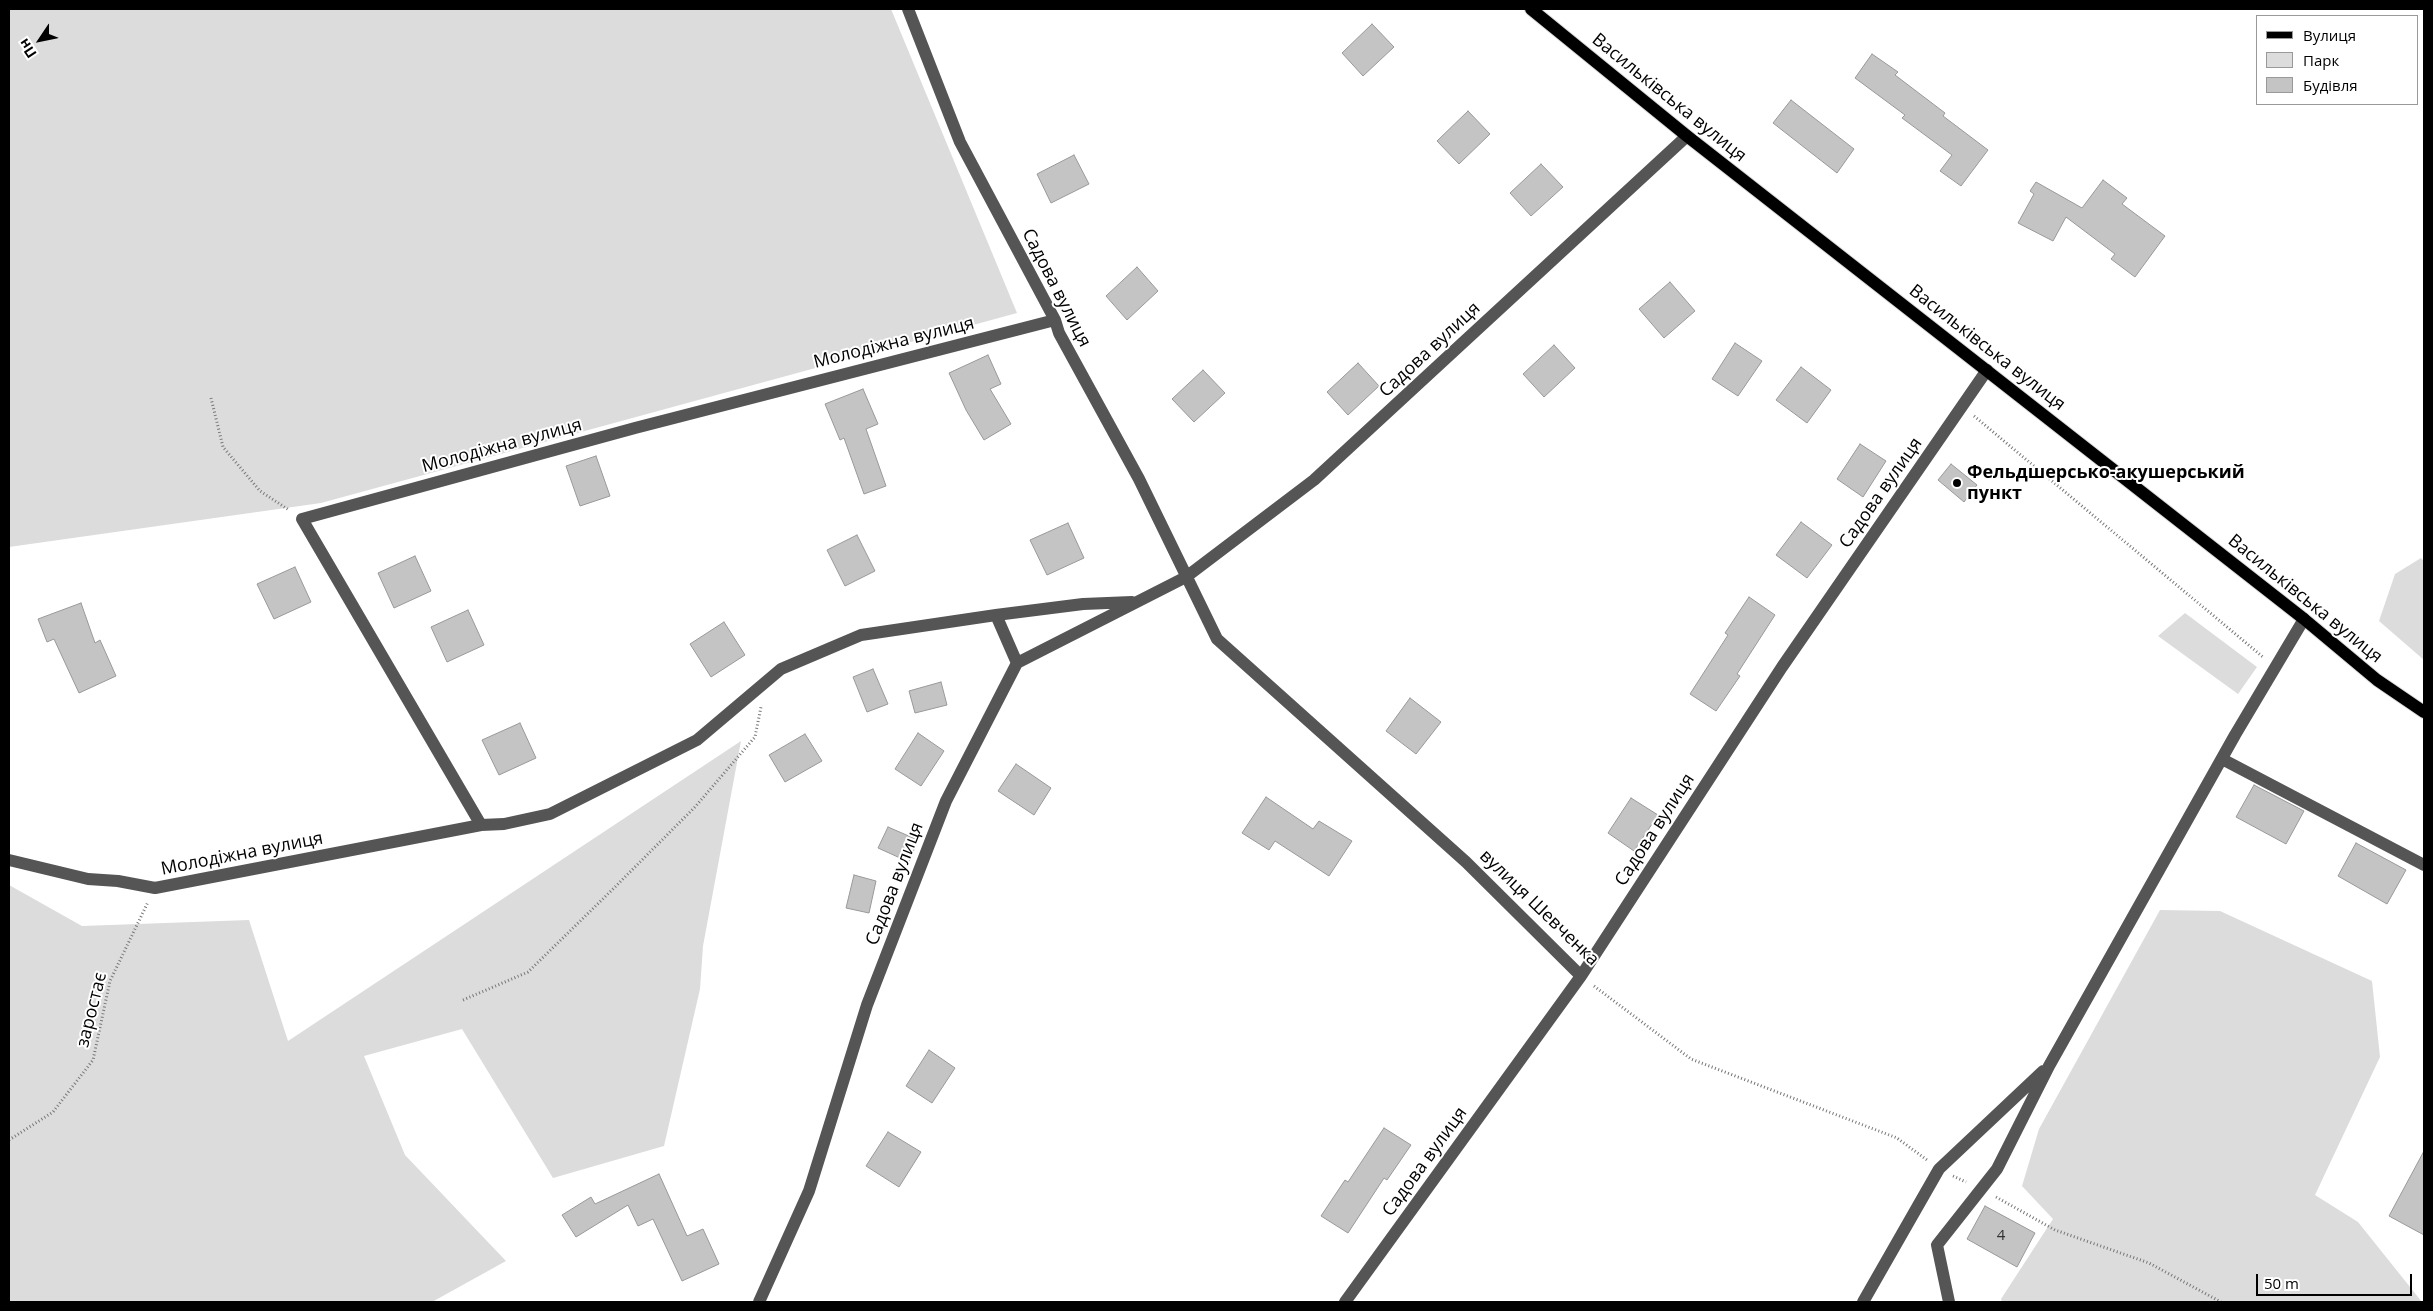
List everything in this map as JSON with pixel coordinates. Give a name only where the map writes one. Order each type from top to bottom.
[{"type":"main road","name":"Васильківська вулиця","points":[[1530,9],[1687,136],[2304,619],[2377,680],[2424,712]]},
{"type":"street","name":"Садова вулиця","points":[[908,9],[960,142],[1055,320],[1058,333],[1139,479],[1186,577]]},
{"type":"street","name":"Садова вулиця","points":[[759,1302],[809,1191],[867,1005],[946,801],[1016,663],[1186,577],[1314,480],[1687,136]]},
{"type":"street","name":"Молодіжна вулиця","points":[[302,519],[626,431],[1055,320]]},
{"type":"street","name":"Садова вулиця","points":[[1345,1302],[1581,976],[1782,667],[1987,370]]},
{"type":"street","points":[[302,519],[481,825]]},
{"type":"street","name":"вулиця Шевченка","points":[[1186,577],[1217,639],[1466,862],[1581,976]]},
{"type":"street","name":"Молодіжна вулиця","points":[[9,860],[88,879],[118,881],[155,888],[481,825],[504,824],[550,814],[697,740],[781,669],[861,635],[1083,604],[1136,602]]},
{"type":"street","points":[[996,615],[1016,663]]},
{"type":"street","points":[[1949,1302],[1937,1245],[1997,1169],[2049,1066],[2222,759],[2304,619]]},
{"type":"street","points":[[2222,759],[2424,864]]},
{"type":"street","points":[[1863,1302],[1939,1169],[1998,1111],[2049,1066]]},
{"type":"path","points":[[211,398],[223,447],[260,491],[302,519]]},
{"type":"path","points":[[1962,406],[2275,667]]},
{"type":"path","points":[[463,1000],[528,972],[695,807],[755,737],[766,682]]},
{"type":"path","name":"заростає","points":[[9,1140],[53,1112],[93,1060],[110,981],[155,888]]},
{"type":"path","name":"вулиця Шевченка","points":[[1581,976],[1692,1059],[1897,1138],[1939,1169],[1981,1189],[2055,1230],[2149,1263],[2221,1302]]},
{"type":"green space","points":[[9,9],[891,9],[1017,313],[321,503],[9,547]]},
{"type":"green space","points":[[2421,558],[2424,561],[2424,660],[2379,621],[2395,574]]},
{"type":"green space","points":[[2185,613],[2257,667],[2238,694],[2158,636]]},
{"type":"green space","points":[[741,741],[703,946],[700,989],[664,1146],[553,1178],[462,1029],[364,1056],[405,1155],[506,1261],[432,1302],[9,1302],[9,885],[82,926],[249,920],[288,1041]]},
{"type":"green space","points":[[2160,910],[2220,911],[2372,981],[2380,1057],[2315,1195],[2358,1222],[2422,1302],[2002,1302],[2001,1299],[2053,1219],[2022,1186],[2039,1129]]},
{"type":"building","points":[[1372,24],[1394,47],[1363,76],[1342,53]]},
{"type":"building","points":[[1872,54],[1898,72],[1895,75],[1945,113],[1943,116],[1988,150],[1961,186],[1940,171],[1952,155],[1902,118],[1905,115],[1855,78]]},
{"type":"building","points":[[1791,100],[1854,149],[1837,173],[1773,123]]},
{"type":"building","points":[[1468,111],[1490,134],[1459,164],[1437,141]]},
{"type":"building","points":[[1074,155],[1089,184],[1051,203],[1037,174]]},
{"type":"building","points":[[1541,164],[1563,187],[1531,216],[1510,193]]},
{"type":"building","points":[[2103,180],[2127,198],[2122,204],[2165,236],[2135,277],[2111,259],[2115,254],[2066,217],[2053,241],[2018,223],[2034,194],[2030,191],[2036,182],[2082,208]]},
{"type":"building","points":[[1137,267],[1158,291],[1127,320],[1106,296]]},
{"type":"building","points":[[1670,282],[1695,311],[1664,338],[1639,309]]},
{"type":"building","points":[[1735,343],[1762,361],[1738,396],[1712,379]]},
{"type":"building","points":[[1554,345],[1575,368],[1544,397],[1523,374]]},
{"type":"building","points":[[988,355],[1001,384],[990,389],[1011,424],[984,440],[966,410],[949,373]]},
{"type":"building","points":[[1358,363],[1379,386],[1348,415],[1327,392]]},
{"type":"building","points":[[1801,367],[1831,390],[1807,423],[1776,400]]},
{"type":"building","points":[[1203,370],[1225,393],[1194,422],[1172,399]]},
{"type":"building","points":[[863,389],[878,424],[866,429],[886,486],[864,494],[844,438],[840,440],[825,404]]},
{"type":"building","points":[[1860,444],[1886,461],[1863,497],[1837,479]]},
{"type":"building","points":[[596,456],[610,496],[580,506],[566,466]]},
{"type":"building","name":"Фельдшерсько-акушерський пункт","points":[[1951,464],[1977,485],[1964,502],[1938,480]]},
{"type":"building","points":[[1801,522],[1832,545],[1807,578],[1776,555]]},
{"type":"building","points":[[1068,523],[1084,558],[1047,575],[1030,540]]},
{"type":"building","points":[[857,535],[875,571],[845,586],[827,550]]},
{"type":"building","points":[[415,556],[431,591],[394,608],[378,573]]},
{"type":"building","points":[[295,567],[311,602],[274,619],[257,584]]},
{"type":"building","points":[[1749,597],[1775,615],[1737,674],[1740,676],[1716,711],[1690,694],[1728,635],[1725,633]]},
{"type":"building","points":[[81,603],[95,643],[100,640],[116,676],[79,693],[54,639],[47,642],[38,619]]},
{"type":"building","points":[[468,610],[484,645],[447,662],[431,627]]},
{"type":"building","points":[[724,622],[745,655],[711,677],[690,644]]},
{"type":"building","points":[[873,669],[888,704],[867,712],[853,677]]},
{"type":"building","points":[[941,682],[947,705],[915,713],[909,691]]},
{"type":"building","points":[[1410,698],[1441,722],[1416,754],[1386,731]]},
{"type":"building","points":[[520,723],[536,758],[499,775],[482,740]]},
{"type":"building","points":[[918,733],[944,751],[921,786],[895,769]]},
{"type":"building","points":[[805,734],[822,761],[785,782],[769,755]]},
{"type":"building","points":[[1016,764],[1051,788],[1034,815],[998,791]]},
{"type":"building","points":[[2254,785],[2304,811],[2286,844],[2236,817]]},
{"type":"building","points":[[1266,797],[1313,829],[1319,821],[1352,841],[1329,876],[1275,841],[1269,850],[1242,833]]},
{"type":"building","points":[[1631,798],[1658,815],[1634,851],[1608,833]]},
{"type":"building","points":[[888,827],[918,840],[909,862],[878,848]]},
{"type":"building","points":[[2356,843],[2406,870],[2387,904],[2338,876]]},
{"type":"building","points":[[854,875],[876,881],[869,913],[846,908]]},
{"type":"building","points":[[929,1050],[955,1068],[932,1103],[906,1086]]},
{"type":"building","points":[[1384,1128],[1411,1145],[1387,1180],[1384,1178],[1348,1233],[1321,1216],[1345,1180],[1348,1182]]},
{"type":"building","points":[[888,1132],[921,1152],[899,1187],[866,1166]]},
{"type":"building","points":[[2424,1151],[2424,1235],[2389,1216]]},
{"type":"building","points":[[659,1174],[687,1236],[703,1229],[719,1264],[682,1281],[653,1219],[638,1226],[628,1205],[576,1237],[562,1215],[591,1197],[595,1204]]},
{"type":"building","points":[[1985,1206],[2035,1233],[2017,1267],[1967,1239]]},
{"type":"place","name":"Фельдшерсько-акушерський пункт","points":[[1957,483]]}]
